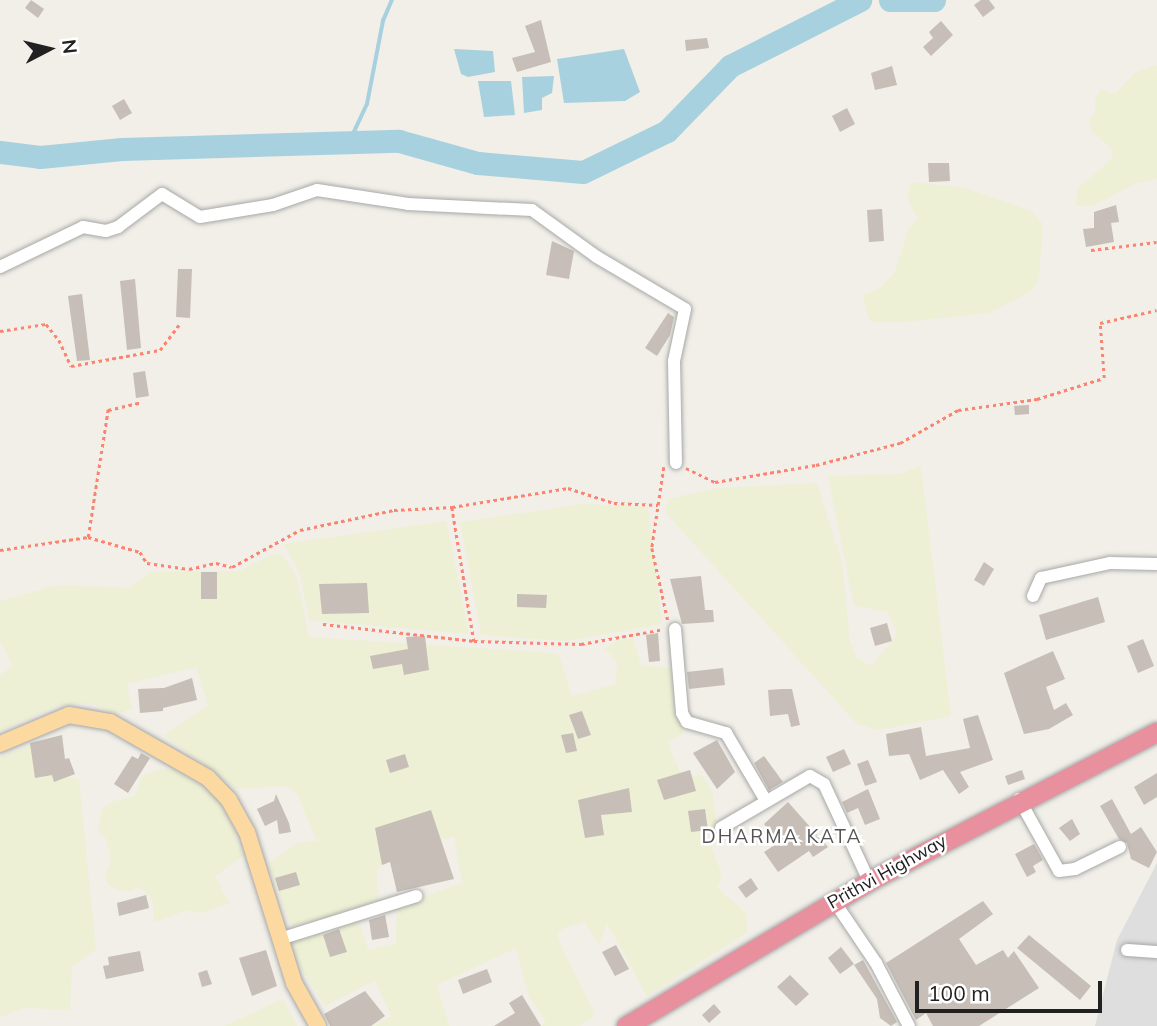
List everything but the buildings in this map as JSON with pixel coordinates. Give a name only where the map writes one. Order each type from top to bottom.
[{"type":"highway","name":"Prithvi Highway","points":[[626,1026],[869,881],[1019,799],[1157,732]]},
{"type":"main road","points":[[0,744],[69,715],[100,720],[208,778],[229,800],[247,832],[294,983],[318,1026]]},
{"type":"street","points":[[0,267],[83,227],[106,231],[118,227],[162,194],[200,217],[273,205],[317,190],[408,204],[532,210],[597,257],[685,309],[674,361],[676,463]]},
{"type":"street","points":[[1033,596],[1041,578],[1110,563],[1157,564]]},
{"type":"street","points":[[674,629],[682,713],[687,722],[726,733],[766,801]]},
{"type":"street","points":[[721,828],[810,776],[824,784],[869,881]]},
{"type":"street","points":[[1019,799],[1059,871],[1075,869],[1120,847]]},
{"type":"street","points":[[280,939],[416,896]]},
{"type":"street","points":[[834,901],[876,963],[909,1026]]},
{"type":"street","points":[[1127,950],[1157,952]]},
{"type":"path","points":[[1091,250],[1157,242]]},
{"type":"path","points":[[674,629],[668,621],[652,548],[662,467],[676,463],[715,482],[816,465],[900,443],[958,410],[1037,399],[1104,378],[1100,323],[1157,310]]},
{"type":"path","points":[[0,331],[46,324],[60,340],[71,366],[160,350],[180,323]]},
{"type":"path","points":[[88,537],[108,410],[139,403]]},
{"type":"path","points":[[0,550],[88,537],[140,552],[147,563],[189,569],[216,564],[232,567],[300,530],[394,510],[452,507],[568,488],[614,503],[658,505]]},
{"type":"path","points":[[452,507],[474,641]]},
{"type":"path","points":[[323,624],[474,641],[581,644],[649,628],[674,629]]},
{"type":"shaded area","points":[[1157,863],[1157,1026],[1095,1026],[1117,940]]},
{"type":"green space","points":[[1157,65],[1157,179],[1136,183],[1092,206],[1076,206],[1077,189],[1112,159],[1111,148],[1092,132],[1089,119],[1095,115],[1095,99],[1101,89],[1115,94],[1134,73]]},
{"type":"green space","points":[[911,182],[966,188],[1031,211],[1043,224],[1039,277],[1032,291],[988,313],[902,322],[873,322],[868,318],[863,295],[879,289],[895,272],[908,230],[917,218],[907,198]]},
{"type":"green space","points":[[921,466],[951,716],[878,730],[857,724],[666,513],[668,499],[718,488],[817,483],[842,563],[850,642],[858,659],[872,666],[897,634],[888,612],[854,606],[828,476],[900,474]]},
{"type":"green space","points":[[584,504],[648,507],[662,624],[565,641],[481,635],[460,522]]},
{"type":"green space","points":[[446,521],[469,634],[309,620],[300,574],[284,544]]},
{"type":"green space","points":[[273,554],[283,555],[297,578],[309,637],[552,653],[559,655],[572,696],[616,684],[617,663],[605,648],[619,640],[633,638],[641,666],[670,668],[684,732],[668,742],[670,750],[682,775],[703,776],[713,793],[716,821],[707,836],[722,875],[717,887],[746,913],[748,932],[647,996],[607,923],[599,946],[585,922],[564,928],[557,934],[562,948],[595,1014],[580,1026],[541,1026],[546,1021],[529,997],[516,948],[437,985],[449,1026],[373,1026],[391,1016],[375,980],[325,1006],[295,959],[292,940],[358,919],[368,950],[396,943],[397,907],[462,883],[454,836],[392,856],[377,869],[378,905],[291,926],[268,864],[297,843],[317,841],[297,794],[287,786],[236,789],[164,735],[208,705],[196,667],[127,684],[132,709],[115,714],[91,703],[56,706],[0,731],[0,675],[13,666],[0,642],[0,601],[57,585],[129,588],[151,572],[239,571]]},
{"type":"green space","points":[[44,741],[54,776],[79,779],[96,949],[72,967],[70,1010],[24,1008],[0,1017],[0,757]]},
{"type":"green space","points":[[160,769],[175,770],[214,793],[226,807],[243,856],[215,876],[229,903],[203,913],[187,910],[154,922],[153,901],[146,892],[137,887],[130,892],[122,891],[108,885],[105,876],[111,860],[106,839],[98,831],[102,809],[114,801],[135,796],[142,776]]},
{"type":"green space","points":[[283,999],[297,1026],[224,1026]]},
{"type":"water","points":[[454,49],[493,51],[495,72],[468,77],[461,74]]},
{"type":"water","points":[[624,49],[640,92],[625,101],[564,103],[557,59]]},
{"type":"water","points":[[554,76],[552,93],[542,98],[542,110],[524,113],[522,77]]},
{"type":"water","points":[[478,81],[511,81],[515,115],[484,117]]},
{"type":"waterway","points":[[320,144],[353,134],[367,104],[383,21],[392,0]]},
{"type":"waterway","points":[[0,152],[40,157],[122,149],[399,141],[478,163],[583,172],[667,131],[730,66],[860,0]]},
{"type":"waterway","points":[[890,0],[934,0]]},
{"type":"district","name":"DHARMA KATA","points":[[782,837]]}]
